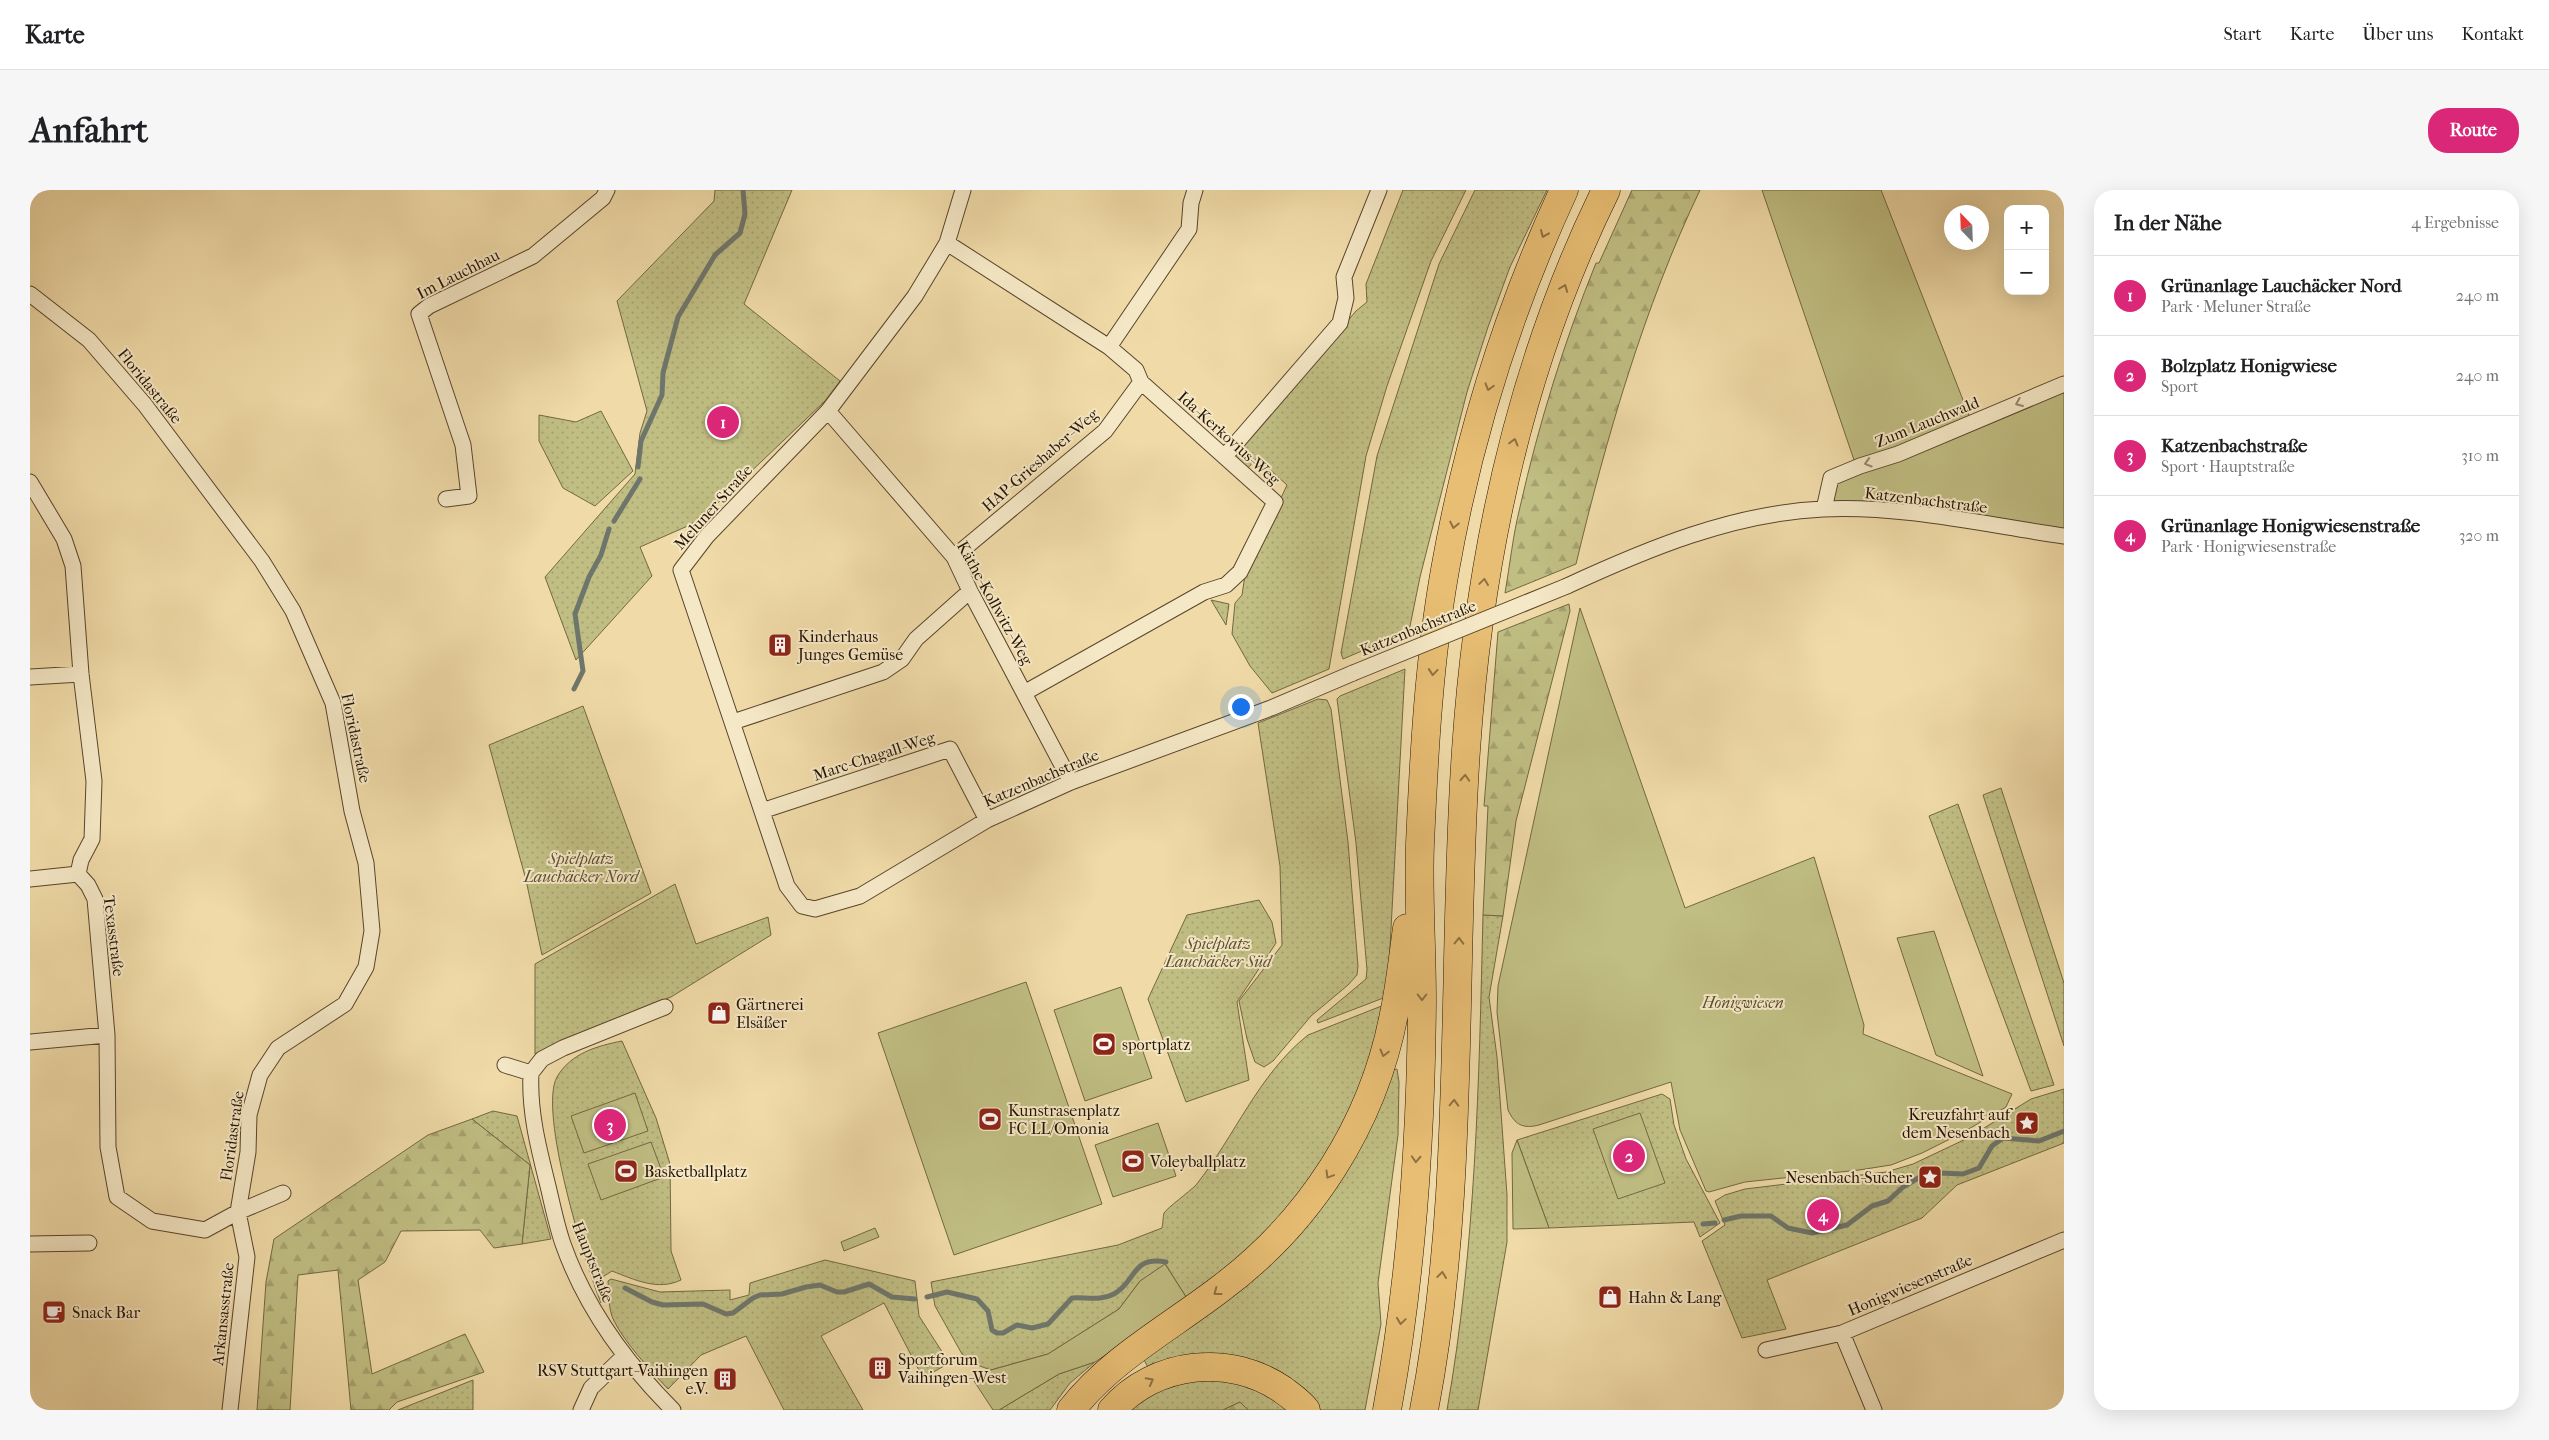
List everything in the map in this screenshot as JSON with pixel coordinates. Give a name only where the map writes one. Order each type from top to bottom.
[{"type":"highway","points":[[1387,1410],[1402,1322],[1415,1171],[1422,999],[1419,878],[1426,739],[1438,620],[1450,543],[1474,439],[1512,315],[1564,190]]},
{"type":"highway","points":[[1424,1410],[1443,1269],[1452,1152],[1460,870],[1468,725],[1486,574],[1502,490],[1524,404],[1552,319],[1606,190]]},
{"type":"highway","points":[[1071,1410],[1105,1372],[1214,1294],[1263,1254],[1298,1217],[1326,1181],[1354,1133],[1382,1061],[1394,1015],[1408,920],[1419,878]]},
{"type":"highway","points":[[1112,1410],[1136,1388],[1157,1377],[1178,1370],[1203,1366],[1229,1368],[1269,1381],[1306,1410]]},
{"type":"street","name":"Im Lauchhau","points":[[446,500],[469,496],[463,445],[419,314],[429,306],[533,256],[603,198],[607,190]]},
{"type":"street","name":"Meluner Straße","points":[[815,909],[802,906],[787,886],[681,570],[707,536],[828,411],[915,296],[947,243],[963,190]]},
{"type":"street","points":[[1109,347],[1189,229],[1191,203],[1196,190]]},
{"type":"street","points":[[1225,456],[1340,323],[1346,298],[1344,277],[1379,190]]},
{"type":"street","name":"Ida-Kerkovius-Weg","points":[[947,243],[1109,347],[1136,370],[1140,382],[1275,502],[1240,572],[1226,585],[1204,592],[1024,693]]},
{"type":"street","name":"Floridastraße","points":[[30,294],[89,340],[145,405],[262,561],[293,611],[334,703],[352,811],[366,863],[372,931],[366,967],[345,1004],[278,1048],[260,1074],[249,1116],[248,1152],[238,1212]]},
{"type":"street","name":"HAP-Grieshaber-Weg","points":[[954,557],[1105,431],[1140,382]]},
{"type":"street","name":"Zum Lauchwald","points":[[1824,508],[1831,478],[1898,454],[2064,384]]},
{"type":"street","name":"Käthe-Kollwitz-Weg","points":[[828,411],[954,557],[1071,782]]},
{"type":"street","points":[[30,482],[64,539],[73,566],[81,674],[94,781],[92,839],[81,860],[78,874],[30,879]]},
{"type":"street","name":"Katzenbachstraße","points":[[815,909],[860,896],[987,820],[1071,782],[1262,711],[1353,672],[1681,539],[1731,522],[1784,512],[1824,508],[1882,510],[2064,536]]},
{"type":"street","points":[[733,722],[883,672],[902,658],[916,639],[970,591]]},
{"type":"street","points":[[30,677],[81,674]]},
{"type":"street","name":"Marc-Chagall-Weg","points":[[762,812],[950,749],[987,820]]},
{"type":"street","name":"Texasstraße","points":[[78,874],[88,885],[95,899],[107,1035],[108,1147],[117,1197],[152,1221],[205,1230],[238,1212]]},
{"type":"street","points":[[505,1065],[531,1073],[542,1059],[563,1048],[666,1007]]},
{"type":"street","points":[[30,1042],[107,1035]]},
{"type":"street","name":"Hauptstraße","points":[[531,1073],[529,1100],[541,1158],[563,1244],[599,1322],[624,1356],[673,1410]]},
{"type":"street","points":[[238,1212],[283,1193]]},
{"type":"street","name":"Arkansasstraße","points":[[230,1410],[247,1257],[238,1212]]},
{"type":"street","name":"Honigwiesenstraße","points":[[1766,1350],[1842,1333],[2064,1240]]},
{"type":"street","points":[[30,1244],[89,1243]]},
{"type":"street","points":[[1842,1333],[1874,1410]]},
{"type":"street","points":[[581,1410],[591,1388],[624,1356]]},
{"type":"green space","points":[[715,190],[792,190],[744,304],[840,381],[825,401],[699,521],[640,547],[652,576],[576,660],[545,577],[635,474],[640,433],[647,411],[617,301],[714,201]]},
{"type":"green space","points":[[1403,190],[1466,190],[1431,261],[1387,386],[1366,456],[1329,669],[1272,693],[1250,666],[1232,634],[1235,603],[1242,595],[1245,575],[1287,485],[1257,458],[1246,470],[1234,455],[1356,311],[1367,302],[1366,284]]},
{"type":"green space","points":[[1475,190],[1547,190],[1510,267],[1467,392],[1420,577],[1409,631],[1343,659],[1341,653],[1377,456],[1439,264]]},
{"type":"green space","points":[[1632,190],[1700,190],[1661,280],[1628,374],[1600,469],[1576,564],[1505,593],[1513,539],[1535,445],[1553,383],[1596,263],[1599,263]]},
{"type":"green space","points":[[1762,190],[1881,190],[1972,423],[2064,384],[2064,536],[1824,509],[1831,478],[1854,460]]},
{"type":"green space","points":[[601,411],[633,471],[595,506],[563,488],[539,441],[539,415],[576,422]]},
{"type":"green space","points":[[1211,600],[1229,604],[1226,625]]},
{"type":"green space","points":[[1569,604],[1570,611],[1516,821],[1503,916],[1483,915],[1488,806],[1484,806],[1498,632]]},
{"type":"green space","name":"Honigwiesen","points":[[1580,608],[1685,908],[1814,857],[1864,1025],[1863,1034],[2012,1094],[2006,1107],[1962,1133],[1922,1153],[1891,1165],[1745,1182],[1709,1192],[1706,1191],[1680,1130],[1671,1082],[1539,1125],[1524,1126],[1514,1119],[1508,1110],[1497,1012],[1498,986]]},
{"type":"green space","points":[[1405,669],[1386,997],[1318,1023],[1317,1020],[1366,979],[1367,970],[1356,843],[1337,699],[1340,696]]},
{"type":"green space","points":[[1318,699],[1327,700],[1331,709],[1348,842],[1358,966],[1357,975],[1311,1016],[1273,1061],[1264,1067],[1255,1062],[1247,1039],[1239,1001],[1282,945],[1280,866],[1258,723]]},
{"type":"green space","name":"Spielplatz Lauchäcker Nord","points":[[583,706],[651,893],[542,955],[526,880],[489,745]]},
{"type":"green space","points":[[2001,788],[2064,983],[2064,1046],[1983,795]]},
{"type":"green space","points":[[1958,804],[2054,1085],[2031,1091],[1929,816]]},
{"type":"green space","points":[[675,884],[696,944],[768,917],[771,935],[671,997],[535,1054],[535,964]]},
{"type":"green space","name":"Spielplatz Lauchäcker Süd","points":[[1259,900],[1272,922],[1276,943],[1237,1002],[1249,1080],[1186,1102],[1148,999],[1187,915]]},
{"type":"green space","points":[[1483,915],[1503,916],[1489,997],[1497,1057],[1507,1195],[1507,1242],[1478,1410],[1447,1410],[1457,1348],[1470,1225],[1480,1039]]},
{"type":"green space","points":[[1934,931],[1983,1076],[1936,1055],[1897,938]]},
{"type":"green space","name":"Kunstrasenplatz FC LL/Omonia","points":[[1026,982],[1102,1204],[954,1255],[878,1033]]},
{"type":"green space","points":[[1121,987],[1152,1078],[1085,1101],[1054,1010]]},
{"type":"green space","points":[[1384,1005],[1377,1038],[1346,1124],[1319,1169],[1259,1242],[1188,1300],[1166,1265],[1140,1281],[1119,1309],[1048,1354],[991,1370],[977,1365],[962,1354],[935,1306],[931,1282],[1118,1245],[1162,1228],[1164,1213],[1196,1185],[1261,1087],[1290,1051],[1308,1035]]},
{"type":"green space","points":[[622,1041],[656,1118],[670,1164],[671,1251],[681,1280],[664,1284],[646,1283],[612,1271],[601,1278],[601,1303],[585,1256],[566,1188],[558,1153],[553,1095],[557,1077],[577,1056],[603,1045]]},
{"type":"green space","points":[[1397,1069],[1399,1082],[1398,1135],[1378,1283],[1381,1324],[1365,1410],[1320,1410],[1307,1394],[1149,1369],[1143,1358],[1212,1309],[1392,1070]]},
{"type":"green space","points":[[2064,1089],[2064,1143],[1957,1185],[1922,1218],[1767,1280],[1786,1329],[1742,1338],[1702,1241],[1725,1225],[1715,1201],[1725,1195],[1745,1189],[1886,1172],[1913,1164],[1968,1138],[2031,1099]]},
{"type":"green space","points":[[635,1093],[648,1131],[584,1153],[571,1116]]},
{"type":"green space","points":[[1662,1094],[1670,1099],[1674,1125],[1686,1159],[1720,1223],[1700,1237],[1694,1222],[1549,1228],[1517,1140]]},
{"type":"green space","points":[[493,1111],[517,1116],[551,1239],[522,1244],[530,1165],[472,1119]]},
{"type":"green space","points":[[1640,1113],[1665,1183],[1618,1199],[1593,1129]]},
{"type":"green space","points":[[472,1119],[530,1165],[522,1244],[494,1248],[480,1230],[401,1231],[385,1262],[358,1280],[372,1374],[465,1334],[484,1372],[397,1402],[389,1410],[351,1410],[338,1270],[298,1275],[290,1410],[257,1410],[266,1282],[274,1239],[428,1135]]},
{"type":"green space","points":[[1158,1123],[1176,1176],[1113,1197],[1095,1145]]},
{"type":"green space","points":[[1517,1140],[1549,1228],[1513,1229],[1512,1153]]},
{"type":"green space","points":[[651,1142],[664,1177],[601,1200],[588,1164]]},
{"type":"green space","points":[[875,1228],[879,1237],[844,1251],[841,1242]]},
{"type":"green space","points":[[825,1260],[915,1281],[919,1316],[948,1361],[944,1366],[923,1378],[884,1303],[821,1336],[863,1410],[784,1410],[746,1336],[701,1355],[668,1389],[619,1330],[611,1312],[608,1281],[611,1279],[660,1292],[730,1290],[730,1300],[749,1295],[750,1283]]},
{"type":"green space","points":[[1165,1264],[1188,1300],[1095,1362],[1059,1374],[999,1410],[993,1410],[974,1381],[991,1370],[1048,1354],[1119,1309],[1140,1281]]},
{"type":"green space","points":[[1095,1362],[1070,1383],[1050,1410],[999,1410],[1059,1374]]},
{"type":"green space","points":[[1187,1378],[1246,1382],[1292,1410],[1248,1410],[1240,1402],[1223,1410],[1125,1410],[1133,1402]]},
{"type":"green space","points":[[473,1380],[473,1410],[398,1410]]},
{"type":"green space","points":[[1240,1402],[1248,1410],[1223,1410]]},
{"type":"waterway","points":[[638,467],[641,441],[662,395],[663,373],[678,317],[715,255],[740,233],[745,214],[743,190]]},
{"type":"waterway","points":[[614,521],[640,479]]},
{"type":"waterway","points":[[574,689],[583,671],[575,614],[589,577],[601,555],[609,529]]},
{"type":"waterway","points":[[1724,1220],[1741,1216],[1771,1216],[1788,1228],[1812,1233],[1847,1225],[1872,1206],[1888,1201],[1903,1187],[1920,1177],[1941,1173],[1963,1174],[1979,1168],[1992,1146],[2003,1138],[2039,1141],[2064,1131]]},
{"type":"waterway","points":[[1703,1224],[1715,1223]]},
{"type":"waterway","points":[[927,1297],[947,1292],[977,1299],[988,1311],[992,1330],[997,1333],[1003,1333],[1017,1325],[1032,1328],[1048,1324],[1072,1298],[1109,1296],[1121,1289],[1140,1266],[1155,1261],[1166,1262]]},
{"type":"waterway","points":[[625,1288],[652,1302],[663,1305],[703,1304],[726,1314],[733,1313],[760,1295],[782,1294],[820,1285],[837,1292],[844,1292],[869,1284],[892,1297],[915,1299]]},
{"type":"place","name":"Grünanlage Lauchäcker Nord","points":[[723,422]]},
{"type":"place","name":"Kinderhaus Junges Gemüse","points":[[780,645]]},
{"type":"place","name":"Gärtnerei Elsäßer","points":[[719,1013]]},
{"type":"place","name":"sportplatz","points":[[1104,1044]]},
{"type":"place","name":"Kunstrasenplatz FC LL/Omonia","points":[[990,1119]]},
{"type":"place","name":"Kreuzfahrt auf dem Nesenbach","points":[[2027,1123]]},
{"type":"place","name":"Katzenbachstraße","points":[[610,1125]]},
{"type":"place","name":"Bolzplatz Honigwiese","points":[[1629,1156]]},
{"type":"place","name":"Voleyballplatz","points":[[1133,1161]]},
{"type":"place","name":"Basketballplatz","points":[[626,1171]]},
{"type":"place","name":"Nesenbach-Sucher","points":[[1930,1177]]},
{"type":"place","name":"Grünanlage Honigwiesenstraße","points":[[1823,1215]]},
{"type":"place","name":"Hahn & Lang","points":[[1610,1297]]},
{"type":"place","name":"Snack Bar","points":[[54,1312]]},
{"type":"place","name":"Sportforum Vaihingen-West","points":[[880,1368]]},
{"type":"place","name":"RSV Stuttgart-Vaihingen e.V.","points":[[725,1379]]}]
